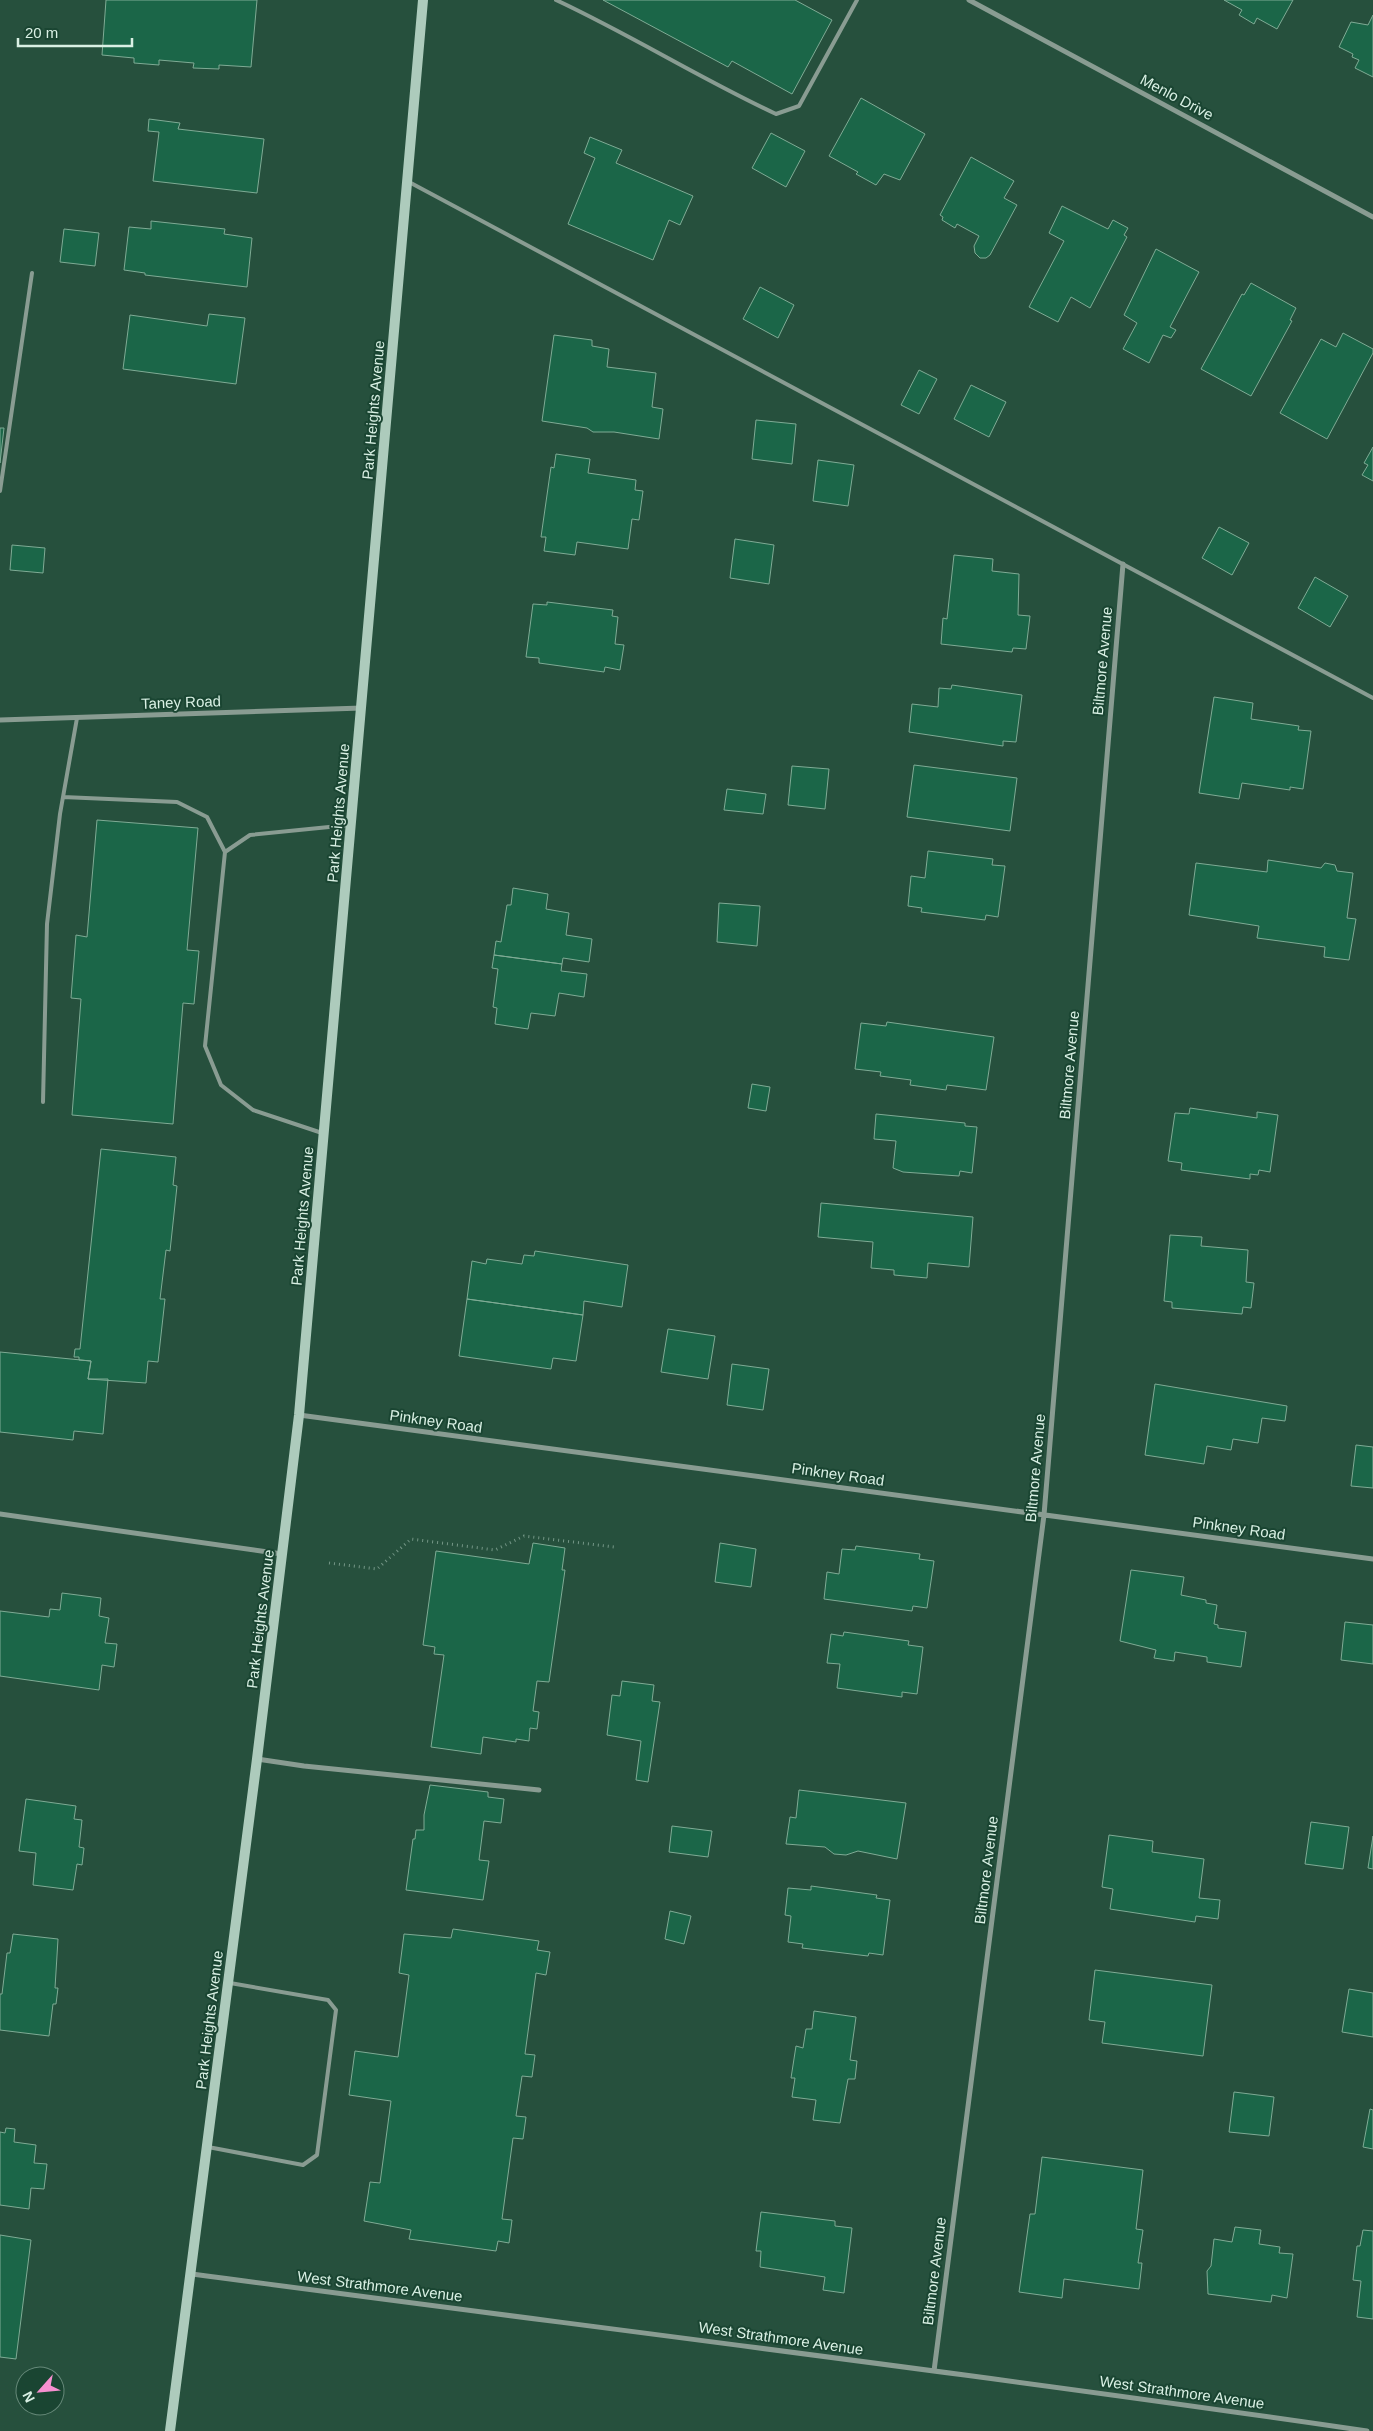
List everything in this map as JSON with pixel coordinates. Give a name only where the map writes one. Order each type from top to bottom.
[{"type":"main road","name":"Park Heights Avenue","points":[[170,2431],[258,1760],[299,1415],[423,0]]},
{"type":"street","name":"Menlo Drive","points":[[969,0],[1373,217]]},
{"type":"street","name":"Biltmore Avenue","points":[[934,2371],[1044,1514],[1123,564]]},
{"type":"street","name":"Taney Road","points":[[0,720],[362,708]]},
{"type":"street","name":"Pinkney Road","points":[[299,1415],[1373,1559]]},
{"type":"street","points":[[0,1514],[283,1554]]},
{"type":"street","points":[[258,1760],[539,1790]]},
{"type":"street","name":"West Strathmore Avenue","points":[[192,2274],[934,2371],[1367,2431]]},
{"type":"lane","points":[[556,0],[599,20],[659,56],[776,114],[799,106],[858,0]]},
{"type":"lane","points":[[408,182],[1373,698]]},
{"type":"lane","points":[[0,492],[32,273]]},
{"type":"lane","points":[[43,1102],[47,924],[63,797],[77,718]]},
{"type":"lane","points":[[63,797],[177,802],[207,817],[225,852],[205,1046],[220,1085],[253,1110],[324,1134]]},
{"type":"lane","points":[[225,852],[250,835],[352,824]]},
{"type":"lane","points":[[208,2147],[303,2165],[317,2155],[336,2010],[328,2000],[228,1983]]},
{"type":"path","points":[[329,1563],[377,1569],[411,1539],[495,1550],[524,1536],[614,1547]]},
{"type":"building","points":[[106,0],[257,0],[251,67],[219,65],[219,69],[193,68],[194,63],[159,60],[159,65],[134,63],[134,58],[102,55]]},
{"type":"building","points":[[603,0],[795,0],[832,20],[792,94],[732,61],[728,67]]},
{"type":"building","points":[[1224,0],[1293,0],[1277,29],[1257,18],[1254,24],[1239,15],[1242,10]]},
{"type":"building","points":[[1373,15],[1373,77],[1355,68],[1359,60],[1352,57],[1353,54],[1339,47],[1351,22],[1368,25]]},
{"type":"building","points":[[861,98],[925,134],[900,180],[884,174],[876,185],[856,174],[858,172],[829,156]]},
{"type":"building","points":[[149,119],[180,123],[178,129],[264,139],[257,193],[153,181],[159,132],[148,131]]},
{"type":"building","points":[[771,133],[805,151],[786,187],[752,168]]},
{"type":"building","points":[[590,137],[622,150],[616,163],[693,196],[680,225],[669,220],[653,260],[568,224],[595,158],[584,153]]},
{"type":"building","points":[[971,157],[1014,181],[1004,198],[1017,205],[990,255],[986,258],[980,258],[975,253],[974,246],[979,236],[957,224],[955,228],[942,220],[943,217],[940,215]]},
{"type":"building","points":[[1062,206],[1108,229],[1113,220],[1128,228],[1124,235],[1127,237],[1090,308],[1071,297],[1058,322],[1029,307],[1064,241],[1049,233]]},
{"type":"building","points":[[151,221],[225,229],[224,234],[252,238],[247,287],[145,275],[145,273],[124,270],[129,227],[151,229]]},
{"type":"building","points":[[64,229],[99,233],[95,266],[60,262]]},
{"type":"building","points":[[1156,249],[1199,272],[1170,327],[1176,330],[1171,338],[1163,335],[1149,363],[1123,349],[1137,323],[1124,315]]},
{"type":"building","points":[[1251,283],[1296,308],[1290,320],[1292,321],[1251,396],[1201,369],[1242,294],[1244,295]]},
{"type":"building","points":[[760,287],[794,305],[778,338],[743,319]]},
{"type":"building","points":[[209,314],[245,318],[236,384],[123,369],[130,315],[207,326]]},
{"type":"building","points":[[1343,333],[1373,349],[1373,353],[1327,439],[1280,413],[1321,339],[1336,347]]},
{"type":"building","points":[[554,335],[592,340],[592,346],[609,349],[607,367],[656,373],[652,407],[663,409],[659,439],[614,432],[593,432],[587,428],[542,421]]},
{"type":"building","points":[[919,370],[937,379],[919,414],[901,405]]},
{"type":"building","points":[[971,385],[1006,402],[989,437],[954,419]]},
{"type":"building","points":[[756,420],[796,424],[792,464],[752,459]]},
{"type":"building","points":[[0,428],[4,428],[0,463]]},
{"type":"building","points":[[1373,447],[1373,481],[1362,475],[1368,465],[1364,463]]},
{"type":"building","points":[[556,454],[590,459],[588,473],[636,480],[635,490],[643,491],[639,520],[632,519],[628,549],[577,542],[575,555],[544,551],[546,537],[541,537],[551,467],[554,468]]},
{"type":"building","points":[[818,460],[854,465],[848,506],[813,501]]},
{"type":"building","points":[[1219,527],[1249,543],[1232,575],[1202,558]]},
{"type":"building","points":[[735,539],[774,545],[769,584],[730,578]]},
{"type":"building","points":[[12,545],[45,548],[43,573],[10,570]]},
{"type":"building","points":[[954,555],[993,559],[992,571],[1019,574],[1018,615],[1030,616],[1026,649],[1013,648],[1012,652],[941,644],[943,618],[947,619]]},
{"type":"building","points":[[1315,577],[1348,596],[1330,627],[1298,608]]},
{"type":"building","points":[[547,602],[613,610],[612,616],[618,617],[615,644],[624,645],[620,670],[605,667],[604,672],[539,663],[539,658],[526,657],[533,604],[547,605]]},
{"type":"building","points":[[952,685],[1022,695],[1016,742],[1003,741],[1003,746],[909,732],[912,704],[938,707],[939,688],[951,689]]},
{"type":"building","points":[[1214,697],[1253,703],[1251,719],[1299,726],[1298,730],[1311,731],[1303,789],[1290,787],[1290,790],[1242,783],[1239,799],[1199,793]]},
{"type":"building","points":[[914,765],[1017,778],[1010,831],[907,817]]},
{"type":"building","points":[[792,766],[829,769],[825,809],[788,805]]},
{"type":"building","points":[[727,789],[766,794],[763,814],[724,810]]},
{"type":"building","points":[[97,820],[198,828],[187,950],[199,951],[194,1004],[183,1003],[173,1124],[72,1115],[81,999],[71,998],[76,935],[87,937]]},
{"type":"building","points":[[928,851],[993,859],[992,865],[1005,866],[998,917],[986,915],[985,920],[921,912],[922,908],[908,906],[911,876],[925,878]]},
{"type":"building","points":[[1268,860],[1321,868],[1325,863],[1335,865],[1337,871],[1353,873],[1347,918],[1356,919],[1349,960],[1324,957],[1325,947],[1257,938],[1259,926],[1189,915],[1196,863],[1267,872]]},
{"type":"building","points":[[513,888],[548,894],[546,909],[569,913],[566,935],[592,939],[589,962],[563,958],[562,964],[494,955],[496,941],[501,942],[507,905],[511,905]]},
{"type":"building","points":[[719,903],[760,906],[757,946],[717,942]]},
{"type":"building","points":[[494,955],[562,964],[561,971],[587,974],[584,997],[559,993],[555,1016],[531,1013],[528,1029],[495,1024],[497,1008],[493,1007],[498,969],[492,968]]},
{"type":"building","points":[[887,1022],[994,1037],[986,1090],[947,1085],[946,1090],[910,1085],[911,1080],[880,1076],[881,1072],[855,1069],[861,1023],[886,1026]]},
{"type":"building","points":[[752,1084],[770,1087],[766,1111],[748,1108]]},
{"type":"building","points":[[1190,1108],[1257,1118],[1257,1112],[1278,1115],[1270,1172],[1259,1170],[1258,1175],[1250,1174],[1250,1179],[1181,1170],[1182,1163],[1168,1161],[1175,1113],[1189,1114]]},
{"type":"building","points":[[876,1114],[965,1123],[965,1126],[977,1127],[972,1173],[960,1171],[959,1176],[903,1172],[893,1168],[896,1141],[874,1139]]},
{"type":"building","points":[[101,1149],[176,1157],[173,1185],[177,1186],[170,1251],[166,1250],[160,1299],[165,1299],[158,1362],[148,1361],[146,1383],[88,1379],[91,1361],[79,1360],[79,1357],[74,1357],[75,1349],[80,1349]]},
{"type":"building","points":[[821,1203],[973,1217],[969,1267],[928,1263],[927,1278],[894,1275],[894,1270],[871,1268],[873,1242],[818,1237]]},
{"type":"building","points":[[1170,1235],[1202,1237],[1201,1246],[1248,1250],[1246,1282],[1254,1283],[1251,1308],[1243,1307],[1242,1314],[1172,1308],[1172,1302],[1164,1301]]},
{"type":"building","points":[[535,1251],[628,1265],[622,1307],[584,1301],[583,1315],[467,1299],[472,1261],[486,1264],[487,1259],[522,1264],[524,1255],[534,1256]]},
{"type":"building","points":[[467,1299],[583,1315],[576,1361],[553,1358],[551,1369],[459,1356]]},
{"type":"building","points":[[668,1329],[715,1336],[708,1379],[661,1372]]},
{"type":"building","points":[[0,1352],[91,1361],[88,1379],[108,1379],[103,1434],[74,1431],[73,1440],[0,1432]]},
{"type":"building","points":[[732,1364],[769,1369],[763,1410],[727,1405]]},
{"type":"building","points":[[1155,1384],[1287,1406],[1285,1421],[1262,1418],[1258,1443],[1233,1439],[1231,1450],[1207,1446],[1204,1464],[1145,1455]]},
{"type":"building","points":[[1356,1445],[1373,1447],[1373,1488],[1351,1486]]},
{"type":"building","points":[[533,1543],[565,1548],[562,1570],[565,1570],[549,1682],[537,1681],[533,1711],[539,1712],[537,1729],[530,1728],[529,1741],[516,1739],[516,1742],[483,1737],[481,1754],[431,1747],[444,1655],[434,1654],[435,1647],[423,1645],[436,1551],[529,1564]]},
{"type":"building","points":[[720,1543],[756,1549],[751,1587],[715,1582]]},
{"type":"building","points":[[856,1546],[920,1554],[919,1559],[934,1561],[927,1608],[913,1606],[912,1611],[824,1599],[827,1572],[839,1574],[842,1549],[855,1550]]},
{"type":"building","points":[[1131,1570],[1184,1577],[1181,1595],[1206,1600],[1206,1603],[1217,1605],[1214,1624],[1218,1625],[1218,1628],[1246,1632],[1241,1667],[1207,1662],[1207,1657],[1175,1652],[1174,1661],[1154,1658],[1156,1650],[1120,1641]]},
{"type":"building","points":[[62,1593],[101,1598],[99,1616],[109,1618],[105,1643],[117,1644],[114,1667],[102,1665],[99,1690],[0,1676],[0,1611],[49,1617],[50,1609],[60,1610]]},
{"type":"building","points":[[1345,1622],[1373,1625],[1373,1664],[1341,1660]]},
{"type":"building","points":[[844,1632],[909,1641],[908,1645],[923,1647],[917,1694],[902,1692],[902,1697],[837,1688],[840,1664],[827,1663],[831,1634],[843,1636]]},
{"type":"building","points":[[622,1681],[654,1685],[652,1701],[660,1702],[648,1782],[636,1780],[641,1741],[607,1735],[612,1695],[620,1696]]},
{"type":"building","points":[[430,1785],[488,1792],[488,1797],[504,1799],[501,1823],[484,1821],[479,1860],[489,1861],[483,1900],[406,1890],[413,1839],[415,1839],[416,1830],[424,1830],[424,1815]]},
{"type":"building","points":[[799,1790],[906,1803],[897,1859],[858,1851],[846,1855],[834,1854],[825,1847],[786,1844],[790,1817],[796,1818]]},
{"type":"building","points":[[26,1799],[76,1806],[74,1819],[82,1820],[79,1847],[84,1848],[82,1865],[77,1864],[73,1890],[33,1885],[36,1853],[19,1851]]},
{"type":"building","points":[[1311,1822],[1349,1827],[1343,1869],[1305,1864]]},
{"type":"building","points":[[672,1826],[712,1831],[708,1857],[669,1852]]},
{"type":"building","points":[[1109,1835],[1153,1841],[1152,1852],[1204,1859],[1199,1898],[1220,1900],[1218,1919],[1196,1916],[1195,1922],[1110,1909],[1113,1889],[1102,1887]]},
{"type":"building","points":[[1373,1836],[1373,1869],[1368,1868]]},
{"type":"building","points":[[811,1886],[877,1895],[876,1898],[890,1900],[883,1955],[869,1953],[868,1956],[802,1948],[803,1944],[788,1942],[791,1916],[785,1915],[788,1888],[811,1890]]},
{"type":"building","points":[[670,1911],[691,1916],[684,1944],[665,1939]]},
{"type":"building","points":[[453,1929],[539,1941],[537,1950],[550,1952],[546,1975],[536,1973],[525,2054],[535,2055],[532,2077],[522,2076],[516,2116],[526,2117],[523,2139],[513,2138],[502,2219],[512,2220],[509,2243],[498,2241],[496,2251],[409,2239],[411,2230],[364,2221],[370,2182],[380,2183],[391,2101],[349,2095],[355,2051],[398,2057],[409,1975],[399,1973],[404,1934],[451,1938]]},
{"type":"building","points":[[13,1934],[58,1939],[55,1988],[58,1988],[56,2004],[53,2004],[49,2036],[0,2030],[0,1994],[2,1994],[7,1953],[10,1953]]},
{"type":"building","points":[[1095,1970],[1212,1985],[1203,2056],[1102,2043],[1105,2022],[1089,2020]]},
{"type":"building","points":[[1349,1989],[1373,1993],[1373,2037],[1342,2032]]},
{"type":"building","points":[[814,2011],[856,2017],[850,2060],[857,2061],[855,2079],[848,2079],[840,2123],[813,2120],[816,2100],[792,2097],[795,2078],[791,2078],[796,2046],[803,2048],[806,2029],[812,2029]]},
{"type":"building","points":[[1234,2092],[1274,2097],[1269,2136],[1229,2132]]},
{"type":"building","points":[[1370,2109],[1373,2110],[1373,2149],[1363,2147]]},
{"type":"building","points":[[6,2128],[15,2129],[14,2142],[36,2145],[34,2163],[47,2164],[44,2189],[31,2188],[29,2209],[0,2205],[0,2132],[5,2133]]},
{"type":"building","points":[[1042,2157],[1143,2170],[1136,2229],[1143,2230],[1138,2263],[1142,2263],[1139,2289],[1064,2279],[1062,2298],[1019,2292],[1030,2214],[1035,2214]]},
{"type":"building","points":[[761,2212],[835,2221],[835,2226],[852,2228],[844,2293],[823,2290],[825,2277],[760,2267],[761,2251],[756,2251]]},
{"type":"building","points":[[1235,2227],[1261,2230],[1259,2244],[1280,2247],[1279,2253],[1293,2254],[1287,2298],[1272,2295],[1271,2302],[1208,2294],[1207,2271],[1211,2266],[1214,2239],[1232,2242]]},
{"type":"building","points":[[1363,2230],[1373,2231],[1373,2319],[1357,2317],[1361,2281],[1353,2280],[1357,2246],[1360,2246]]},
{"type":"building","points":[[0,2235],[31,2240],[16,2359],[0,2357]]}]
